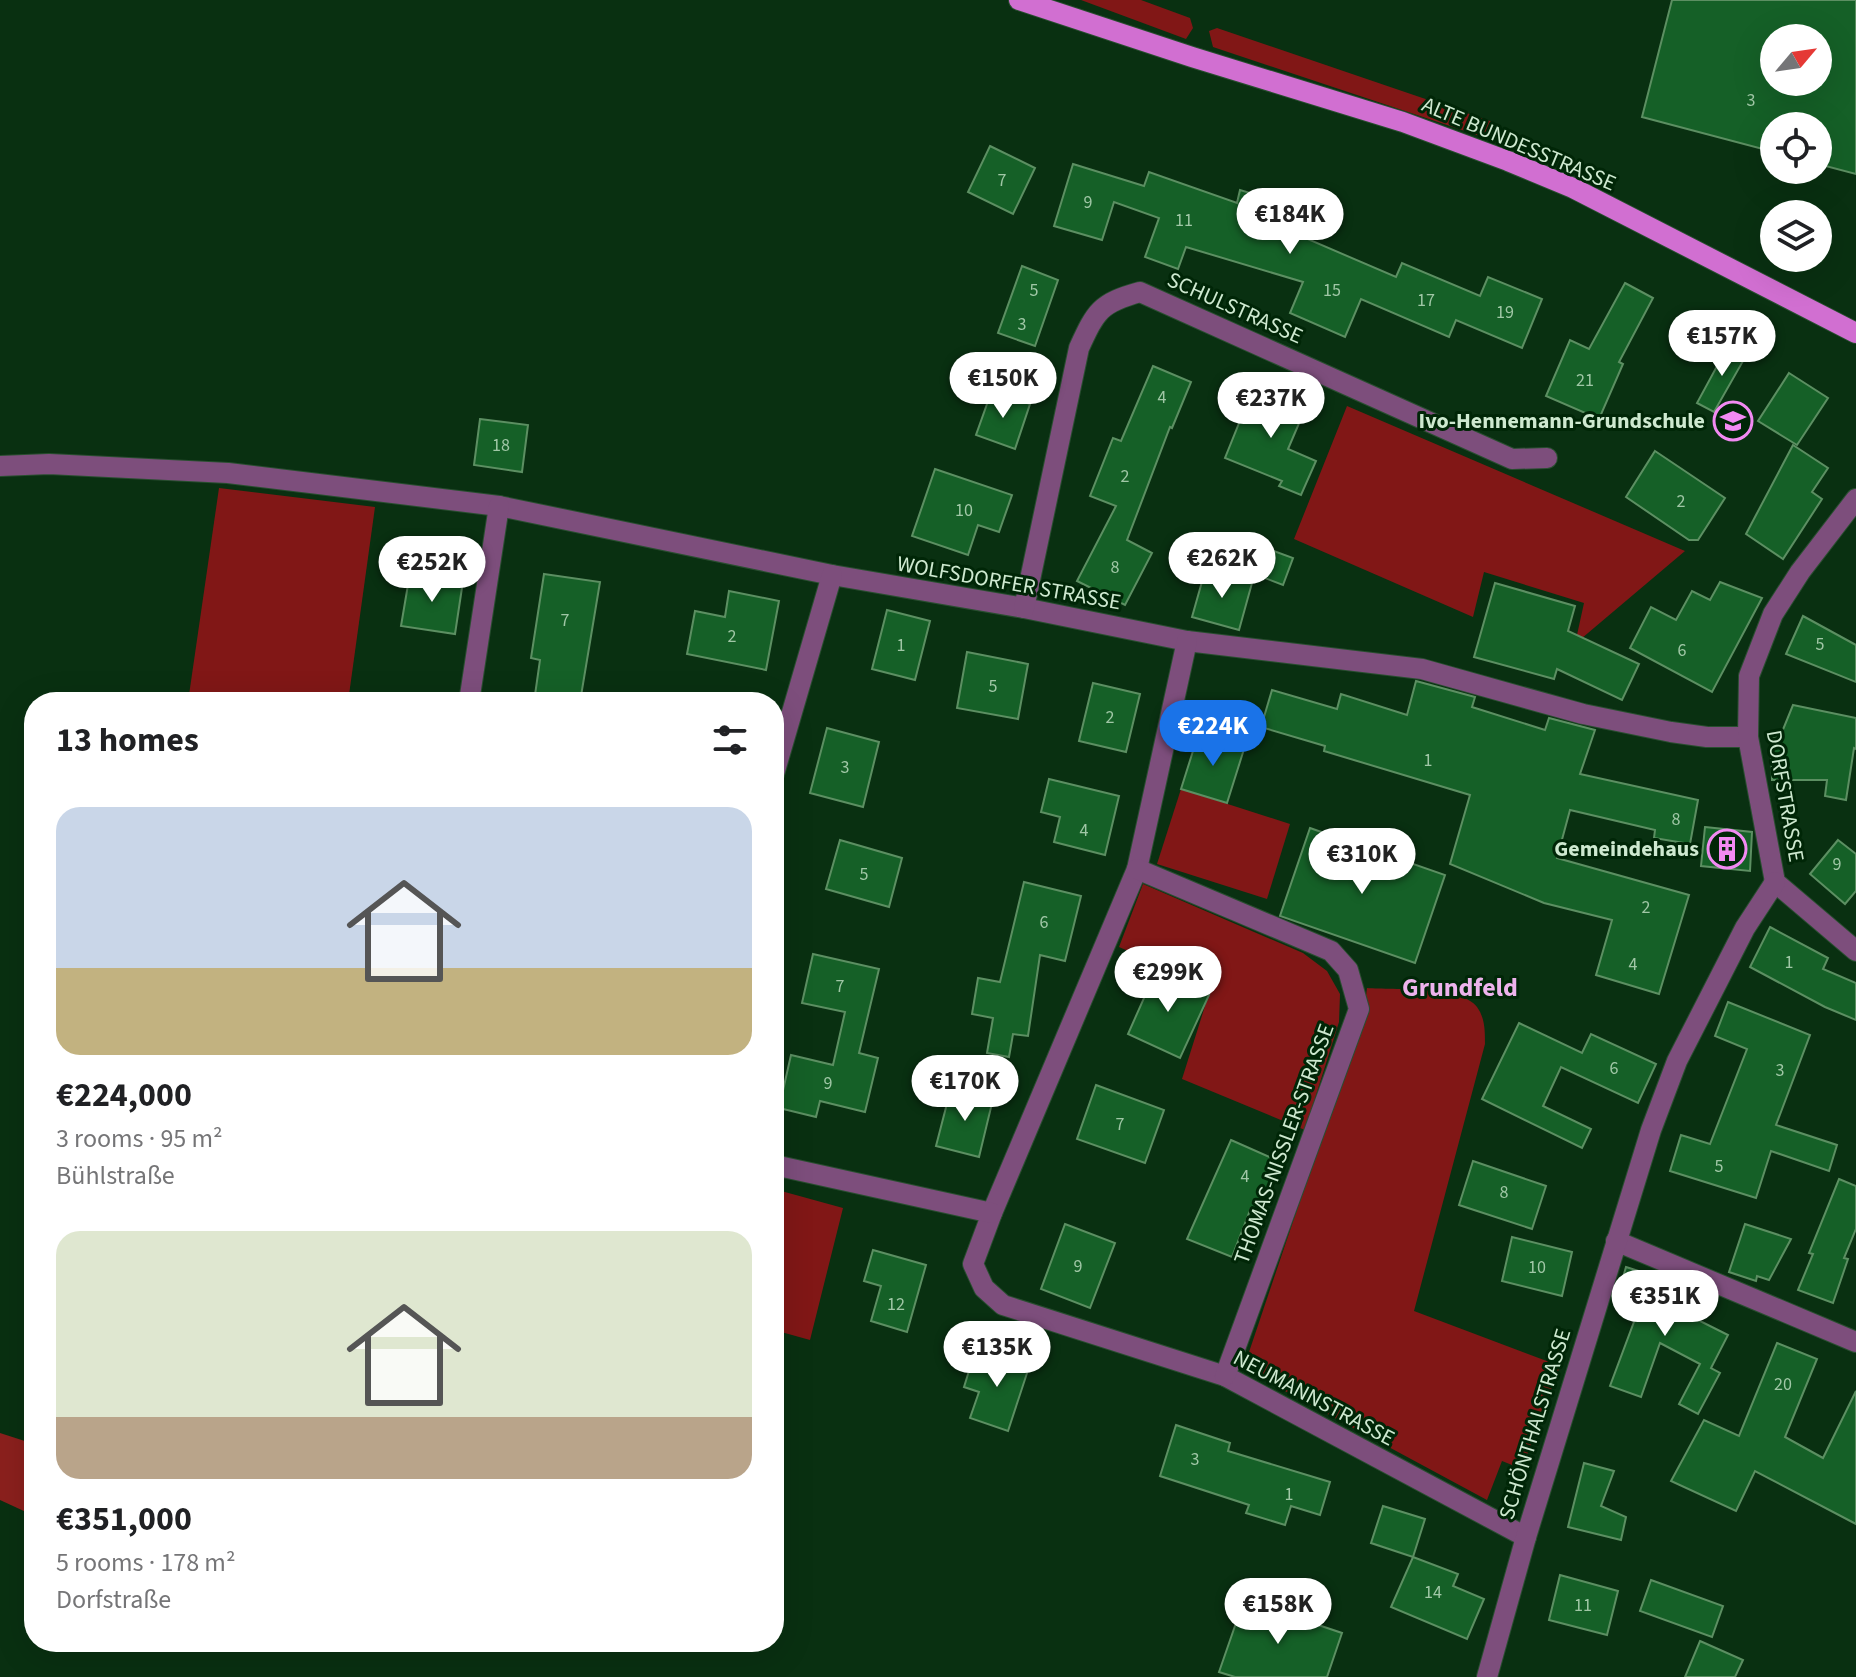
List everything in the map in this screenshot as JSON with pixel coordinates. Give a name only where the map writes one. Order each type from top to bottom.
[{"type":"main road","name":"ALTE BUNDESSTRASSE","points":[[1019,0],[1403,122],[1573,188],[1856,333]]},
{"type":"street","name":"SCHULSTRASSE","points":[[1024,608],[1079,348],[1093,318],[1113,299],[1140,292],[1512,459],[1547,458]]},
{"type":"street","name":"WOLFSDORFER STRASSE","points":[[0,466],[49,464],[213,472],[499,506],[832,575],[1024,608],[1187,641],[1422,669],[1583,714],[1671,732],[1707,737],[1748,737]]},
{"type":"street","name":"DORFSTRASSE","points":[[1856,499],[1800,572],[1773,614],[1749,676],[1748,737],[1775,882],[1856,951]]},
{"type":"street","points":[[471,692],[499,506]]},
{"type":"street","points":[[784,740],[832,575]]},
{"type":"street","points":[[784,1167],[992,1213],[1137,869],[1187,641]]},
{"type":"street","name":"THOMAS-NISSLER-STRASSE","points":[[1137,869],[1331,951],[1348,970],[1359,1009],[1225,1376]]},
{"type":"street","name":"SCHÖNTHALSTRASSE","points":[[1487,1677],[1526,1537],[1651,1130],[1677,1061],[1745,928],[1775,882]]},
{"type":"street","name":"NEUMANNSTRASSE","points":[[992,1213],[973,1264],[984,1288],[1003,1305],[1225,1376],[1526,1537]]},
{"type":"street","points":[[1616,1241],[1856,1342]]},
{"type":"shaded area","points":[[1081,0],[1141,0],[1190,18],[1193,28],[1186,39]]},
{"type":"shaded area","points":[[1217,28],[1490,121],[1509,136],[1510,143],[1486,138],[1213,47],[1209,31]]},
{"type":"shaded area","points":[[1347,406],[1685,551],[1575,644],[1584,603],[1484,572],[1473,617],[1294,539]]},
{"type":"shaded area","points":[[219,488],[375,507],[349,692],[189,692]]},
{"type":"shaded area","points":[[1181,789],[1290,824],[1267,899],[1157,864]]},
{"type":"shaded area","points":[[1143,884],[1303,953],[1327,971],[1340,994],[1339,1022],[1305,1130],[1182,1079],[1211,987],[1119,947]]},
{"type":"shaded area","points":[[1367,988],[1426,990],[1457,995],[1477,1007],[1483,1020],[1485,1044],[1414,1311],[1560,1366],[1522,1469],[1502,1461],[1487,1500],[1259,1377],[1247,1358],[1364,1011]]},
{"type":"shaded area","points":[[784,1192],[843,1208],[810,1340],[784,1333]]},
{"type":"shaded area","points":[[0,1433],[24,1441],[24,1511],[0,1500]]},
{"type":"building","points":[[1672,0],[1856,0],[1856,174],[1832,168],[1832,112],[1760,112],[1760,148],[1642,117]]},
{"type":"building","points":[[990,146],[1035,168],[1013,214],[968,192]]},
{"type":"building","points":[[1073,164],[1144,186],[1149,172],[1237,203],[1240,190],[1297,207],[1289,231],[1396,277],[1402,263],[1480,296],[1488,277],[1542,299],[1522,348],[1456,320],[1449,337],[1361,299],[1345,337],[1290,313],[1303,282],[1186,247],[1178,269],[1145,257],[1159,218],[1114,202],[1102,240],[1054,226]]},
{"type":"building","points":[[1022,266],[1058,280],[1035,346],[998,333]]},
{"type":"building","points":[[1625,283],[1653,298],[1619,362],[1623,364],[1599,419],[1546,396],[1570,340],[1589,349]]},
{"type":"building","points":[[1729,344],[1747,354],[1714,412],[1697,403]]},
{"type":"building","points":[[1153,366],[1191,382],[1170,427],[1127,540],[1152,553],[1125,605],[1077,581],[1116,506],[1090,496],[1113,438],[1121,441]]},
{"type":"building","points":[[1789,373],[1828,398],[1797,445],[1758,421]]},
{"type":"building","points":[[1254,386],[1306,407],[1288,449],[1316,461],[1301,495],[1279,486],[1282,481],[1225,458]]},
{"type":"building","points":[[992,390],[1030,404],[1015,449],[976,435]]},
{"type":"building","points":[[480,419],[528,425],[522,472],[474,465]]},
{"type":"building","points":[[1793,445],[1828,468],[1812,492],[1822,499],[1783,559],[1746,534]]},
{"type":"building","points":[[1655,451],[1725,498],[1698,540],[1689,540],[1626,497]]},
{"type":"building","points":[[935,469],[1012,495],[999,532],[978,525],[968,555],[912,536]]},
{"type":"building","points":[[1249,542],[1293,558],[1283,585],[1239,568]]},
{"type":"building","points":[[1205,571],[1252,583],[1239,630],[1192,617]]},
{"type":"building","points":[[410,573],[463,581],[455,634],[401,626]]},
{"type":"building","points":[[544,574],[600,582],[582,692],[535,692],[540,660],[531,658]]},
{"type":"building","points":[[1720,582],[1762,598],[1712,692],[1630,648],[1651,607],[1676,620],[1692,591],[1710,600]]},
{"type":"building","points":[[1495,583],[1575,606],[1568,631],[1639,664],[1622,700],[1557,669],[1554,679],[1474,657]]},
{"type":"building","points":[[729,591],[779,601],[766,670],[687,654],[695,611],[725,617]]},
{"type":"building","points":[[887,610],[930,621],[915,680],[872,669]]},
{"type":"building","points":[[1803,616],[1856,645],[1856,682],[1786,654]]},
{"type":"building","points":[[967,652],[1028,664],[1018,719],[957,708]]},
{"type":"building","points":[[1416,681],[1475,697],[1472,707],[1545,730],[1549,718],[1595,730],[1580,774],[1698,800],[1690,844],[1654,838],[1655,830],[1570,810],[1557,858],[1689,895],[1659,994],[1596,975],[1612,920],[1544,903],[1450,864],[1470,795],[1324,751],[1325,746],[1261,727],[1272,690],[1337,709],[1341,694],[1407,715]]},
{"type":"building","points":[[1093,683],[1140,694],[1126,752],[1079,741]]},
{"type":"building","points":[[1793,705],[1856,718],[1856,749],[1846,800],[1825,796],[1827,780],[1772,780],[1771,737],[1780,737]]},
{"type":"building","points":[[827,728],[879,742],[863,807],[810,793]]},
{"type":"building","points":[[1199,732],[1245,746],[1227,803],[1181,789]]},
{"type":"building","points":[[1049,779],[1119,796],[1105,855],[1054,842],[1060,817],[1041,812]]},
{"type":"building","name":"Gemeindehaus","points":[[1705,827],[1752,832],[1750,871],[1701,866]]},
{"type":"building","points":[[1310,828],[1445,875],[1415,963],[1280,916]]},
{"type":"building","points":[[840,840],[902,858],[889,907],[826,889]]},
{"type":"building","points":[[1838,840],[1856,854],[1856,891],[1845,904],[1810,874]]},
{"type":"building","points":[[1024,882],[1081,896],[1065,961],[1040,955],[1028,1036],[1013,1034],[1009,1057],[987,1053],[993,1018],[972,1014],[978,978],[1000,982]]},
{"type":"building","points":[[1770,927],[1828,958],[1823,969],[1856,983],[1856,1020],[1750,967]]},
{"type":"building","points":[[813,954],[879,969],[859,1053],[878,1058],[865,1112],[820,1101],[816,1117],[784,1109],[784,1086],[791,1055],[833,1065],[845,1012],[802,1003]]},
{"type":"building","points":[[1156,971],[1209,995],[1180,1058],[1128,1034]]},
{"type":"building","points":[[1728,1002],[1810,1035],[1776,1125],[1837,1145],[1829,1171],[1771,1151],[1756,1198],[1670,1171],[1681,1135],[1710,1144],[1747,1049],[1715,1036]]},
{"type":"building","points":[[1519,1023],[1582,1053],[1591,1034],[1656,1064],[1638,1103],[1561,1067],[1543,1106],[1591,1129],[1582,1148],[1482,1099]]},
{"type":"building","points":[[1096,1085],[1164,1110],[1145,1163],[1077,1139]]},
{"type":"building","points":[[951,1088],[993,1099],[979,1157],[936,1146]]},
{"type":"building","points":[[1231,1140],[1281,1162],[1259,1212],[1251,1208],[1232,1257],[1187,1239]]},
{"type":"building","points":[[1473,1161],[1546,1186],[1532,1229],[1459,1205]]},
{"type":"building","points":[[1839,1179],[1856,1186],[1856,1229],[1844,1258],[1848,1259],[1833,1303],[1798,1290],[1813,1254],[1809,1253]]},
{"type":"building","points":[[1065,1224],[1115,1243],[1090,1308],[1041,1289]]},
{"type":"building","points":[[1745,1224],[1791,1239],[1769,1280],[1757,1276],[1756,1281],[1729,1272]]},
{"type":"building","points":[[1512,1237],[1572,1252],[1562,1296],[1502,1281]]},
{"type":"building","points":[[873,1250],[926,1265],[907,1332],[871,1321],[881,1286],[864,1281]]},
{"type":"building","points":[[1626,1267],[1683,1285],[1676,1309],[1728,1335],[1711,1368],[1720,1373],[1698,1414],[1679,1404],[1700,1364],[1660,1343],[1641,1397],[1610,1386],[1641,1303],[1618,1295]]},
{"type":"building","points":[[1777,1343],[1817,1359],[1785,1437],[1823,1458],[1856,1391],[1856,1524],[1755,1471],[1736,1511],[1671,1481],[1704,1420],[1739,1436]]},
{"type":"building","points":[[995,1352],[1030,1364],[1008,1431],[970,1418],[979,1392],[964,1387],[973,1358],[990,1364]]},
{"type":"building","points":[[1176,1425],[1230,1443],[1228,1451],[1330,1482],[1320,1515],[1291,1506],[1285,1525],[1246,1513],[1249,1505],[1160,1476]]},
{"type":"building","points":[[1584,1463],[1614,1471],[1601,1506],[1626,1517],[1621,1540],[1568,1527]]},
{"type":"building","points":[[1383,1506],[1425,1519],[1413,1557],[1371,1543]]},
{"type":"building","points":[[1413,1557],[1458,1574],[1453,1586],[1484,1599],[1467,1639],[1391,1607]]},
{"type":"building","points":[[1560,1575],[1618,1591],[1607,1635],[1549,1620]]},
{"type":"building","points":[[1651,1580],[1723,1606],[1712,1637],[1640,1611]]},
{"type":"building","points":[[1244,1600],[1342,1633],[1327,1677],[1235,1677],[1219,1672]]},
{"type":"building","points":[[1700,1641],[1743,1660],[1735,1677],[1685,1677]]},
{"type":"place","name":"Ivo-Hennemann-Grundschule","points":[[1733,421]]},
{"type":"place","name":"Gemeindehaus","points":[[1727,849]]},
{"type":"district","name":"Grundfeld","points":[[1460,987]]}]
